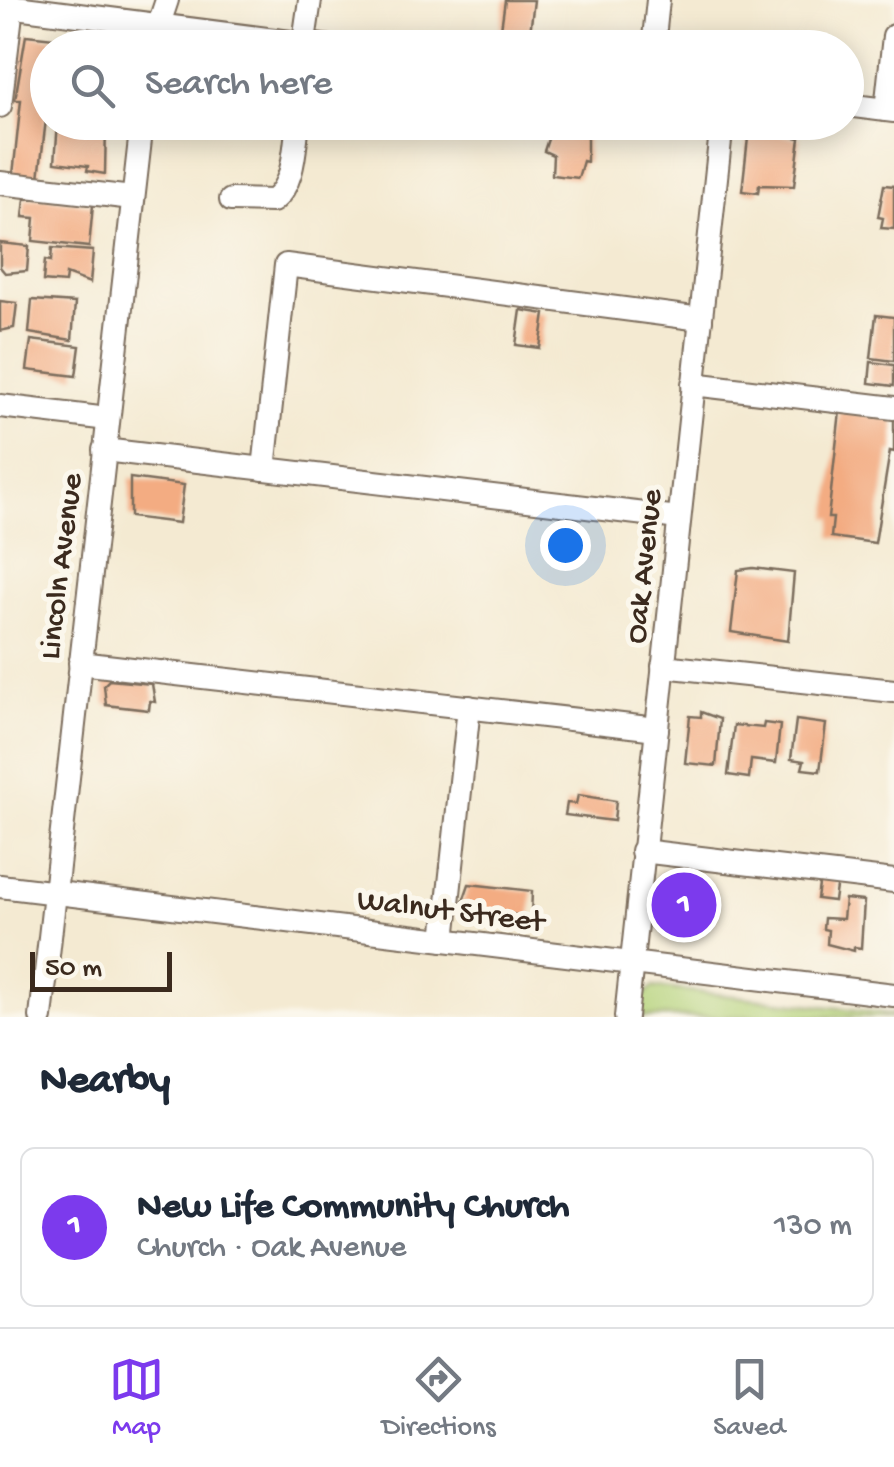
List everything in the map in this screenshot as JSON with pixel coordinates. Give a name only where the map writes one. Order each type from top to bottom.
[{"type":"street","points":[[157,30],[168,0]]},
{"type":"street","points":[[306,30],[310,0]]},
{"type":"street","points":[[654,30],[658,0]]},
{"type":"street","points":[[0,106],[6,5],[122,30]]},
{"type":"street","points":[[864,107],[890,110],[894,36]]},
{"type":"street","name":"Lincoln Avenue","points":[[41,1017],[140,140]]},
{"type":"street","points":[[231,200],[273,201],[280,196],[289,181],[295,140]]},
{"type":"street","name":"Oak Avenue","points":[[626,1017],[720,140]]},
{"type":"street","points":[[0,183],[134,198]]},
{"type":"street","points":[[264,469],[286,266],[701,319]]},
{"type":"street","points":[[693,384],[894,408]]},
{"type":"street","points":[[0,406],[108,419]]},
{"type":"street","points":[[104,450],[678,518]]},
{"type":"street","points":[[80,662],[657,729]]},
{"type":"street","points":[[664,666],[894,692]]},
{"type":"street","points":[[444,940],[469,707]]},
{"type":"street","points":[[642,851],[894,881]]},
{"type":"street","name":"Walnut Street","points":[[0,886],[894,995]]},
{"type":"green space","points":[[653,987],[894,1017],[638,1017],[640,997]]},
{"type":"building","points":[[505,0],[534,0],[530,30],[501,29]]},
{"type":"building","points":[[26,35],[30,35],[30,140],[44,140],[39,178],[13,175],[21,100],[15,100]]},
{"type":"building","points":[[57,140],[106,140],[105,174],[87,171],[88,166],[55,162]]},
{"type":"building","points":[[548,140],[587,140],[587,162],[583,161],[578,178],[552,175],[553,155],[544,151]]},
{"type":"building","points":[[748,140],[800,140],[794,186],[759,185],[758,193],[742,191]]},
{"type":"building","points":[[884,185],[894,186],[894,229],[881,228],[883,218],[878,217]]},
{"type":"building","points":[[25,199],[93,205],[89,247],[33,241],[35,218],[23,217]]},
{"type":"building","points":[[0,243],[29,246],[27,271],[5,273],[0,267]]},
{"type":"building","points":[[52,248],[93,251],[90,283],[66,274],[65,283],[43,281],[45,260],[51,261]]},
{"type":"building","points":[[32,300],[75,303],[72,340],[29,333]]},
{"type":"building","points":[[0,301],[17,303],[14,328],[0,331]]},
{"type":"building","points":[[521,310],[545,314],[540,348],[516,345]]},
{"type":"building","points":[[876,315],[894,317],[894,361],[871,358]]},
{"type":"building","points":[[31,340],[80,346],[76,376],[27,370]]},
{"type":"building","points":[[871,362],[894,365],[894,386],[869,383]]},
{"type":"building","points":[[840,411],[894,417],[894,452],[890,451],[875,543],[831,537],[833,518],[828,518]]},
{"type":"building","points":[[130,478],[184,485],[179,523],[130,517]]},
{"type":"building","points":[[738,570],[794,573],[788,641],[731,632]]},
{"type":"building","points":[[109,680],[152,684],[155,702],[150,701],[149,710],[106,705],[104,685]]},
{"type":"building","points":[[701,712],[720,719],[716,766],[685,763],[690,716],[701,717]]},
{"type":"building","points":[[796,720],[826,724],[820,771],[802,769],[804,761],[791,759]]},
{"type":"building","points":[[764,723],[780,725],[776,763],[751,760],[749,778],[728,775],[734,725],[763,728]]},
{"type":"building","points":[[578,795],[616,801],[614,821],[565,815],[567,803],[576,804]]},
{"type":"building","points":[[820,878],[837,880],[834,901],[817,899]]},
{"type":"building","points":[[469,884],[532,891],[531,917],[461,907]]},
{"type":"building","points":[[845,899],[864,901],[861,948],[854,947],[854,951],[827,944],[828,930],[823,929],[824,918],[843,919]]},
{"type":"place","name":"New Life Community Church","points":[[684,905]]}]
